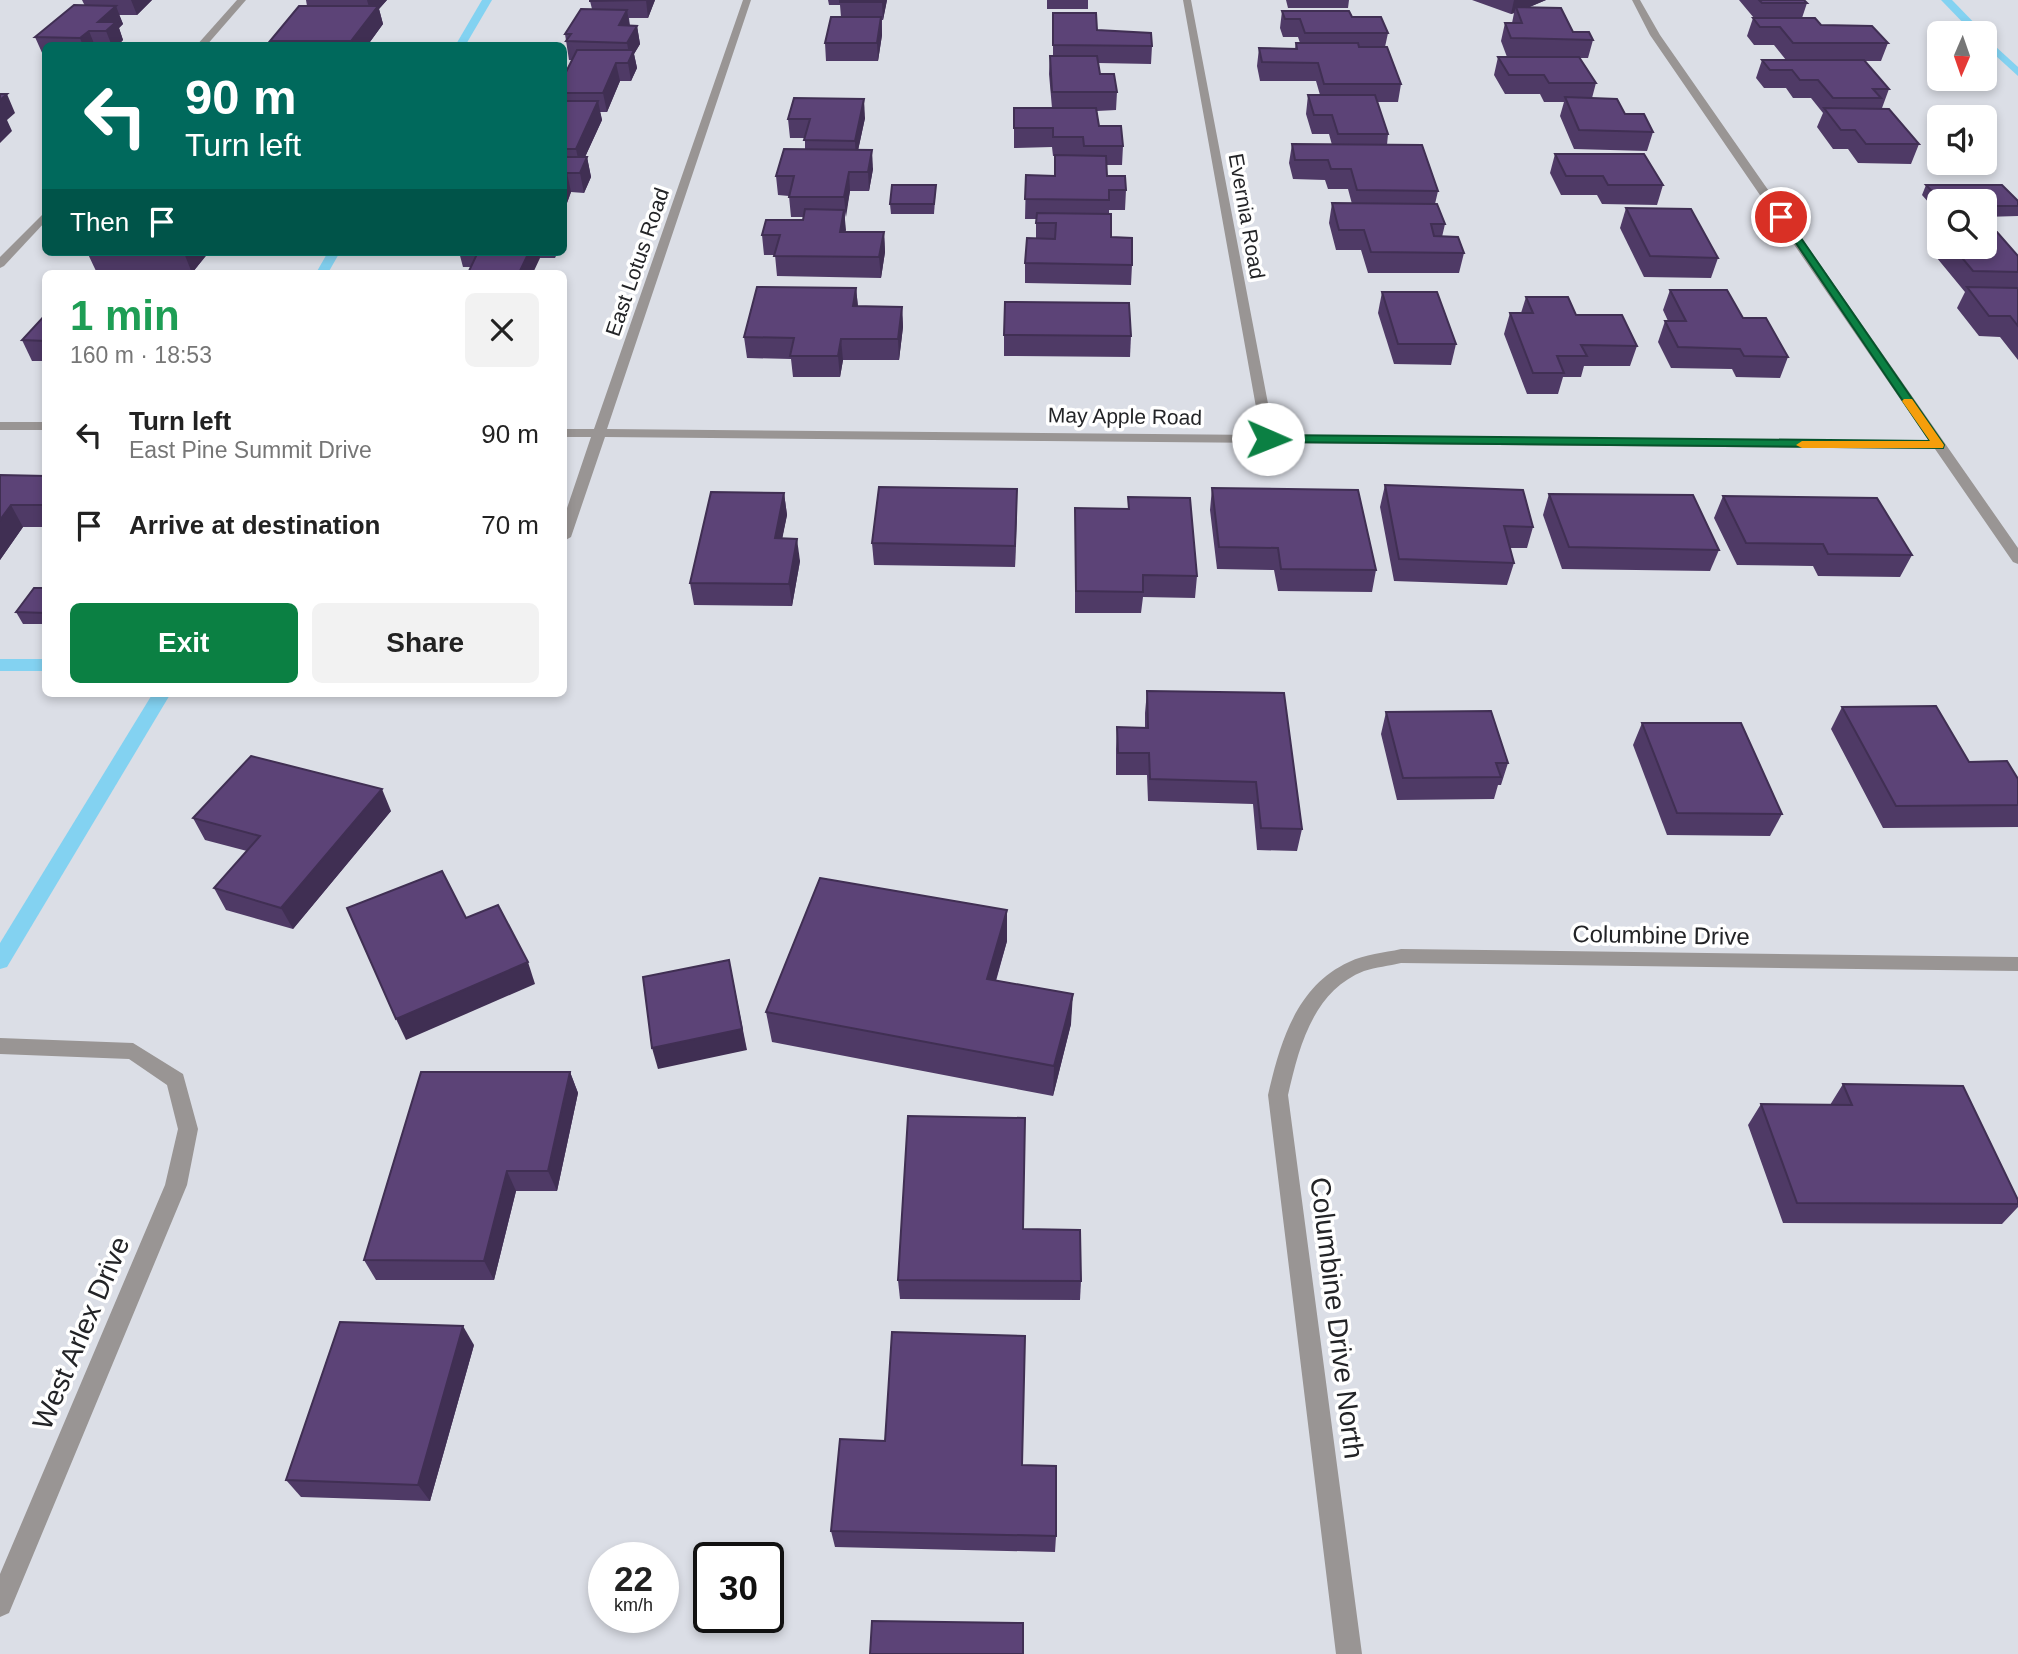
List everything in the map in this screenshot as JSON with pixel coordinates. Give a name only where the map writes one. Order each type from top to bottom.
[{"type":"street","points":[[205,42],[242,0]]},
{"type":"street","name":"East Lotus Road","points":[[567,528],[747,0]]},
{"type":"street","name":"Evernia Road","points":[[1188,0],[1268,439]]},
{"type":"street","points":[[1636,0],[1655,35],[2018,559]]},
{"type":"street","points":[[0,264],[42,218]]},
{"type":"street","points":[[0,426],[42,426]]},
{"type":"street","name":"May Apple Road","points":[[567,433],[1938,445]]},
{"type":"street","name":"Columbine Drive","points":[[1314,996],[1354,967],[1401,956],[2018,964]]},
{"type":"street","name":"Columbine Drive North","points":[[1314,996],[1290,1040],[1278,1095],[1349,1654]]},
{"type":"street","name":"West Arlex Drive","points":[[0,1046],[133,1051],[176,1080],[188,1129],[176,1185],[0,1604]]},
{"type":"building","points":[[882,0],[882,2],[840,2]]},
{"type":"building","points":[[1759,0],[1804,0],[1807,3],[1762,3]]},
{"type":"building","points":[[74,5],[116,6],[98,22],[116,22],[106,31],[89,31],[80,38],[35,37]]},
{"type":"building","points":[[299,6],[378,6],[351,41],[270,41]]},
{"type":"building","points":[[1516,7],[1561,8],[1573,32],[1589,32],[1593,40],[1511,38],[1505,23],[1522,23]]},
{"type":"building","points":[[581,9],[627,10],[619,25],[637,26],[627,43],[566,41],[571,34],[565,34]]},
{"type":"building","points":[[1282,11],[1349,11],[1352,17],[1381,17],[1388,33],[1305,33],[1300,19],[1285,19]]},
{"type":"building","points":[[1053,13],[1096,13],[1097,30],[1151,33],[1152,46],[1053,45]]},
{"type":"building","points":[[831,17],[881,17],[877,43],[825,43]]},
{"type":"building","points":[[1753,18],[1815,18],[1821,25],[1872,26],[1888,43],[1793,43],[1780,27],[1760,27]]},
{"type":"building","points":[[1296,43],[1358,43],[1359,47],[1387,47],[1401,84],[1324,84],[1318,63],[1262,62],[1259,48],[1297,49]]},
{"type":"building","points":[[577,50],[634,50],[628,63],[616,63],[603,93],[567,93],[567,70]]},
{"type":"building","points":[[1050,56],[1097,56],[1100,74],[1114,74],[1117,92],[1052,92]]},
{"type":"building","points":[[1498,57],[1579,57],[1596,83],[1549,83],[1544,75],[1509,75]]},
{"type":"building","points":[[1762,60],[1864,60],[1889,89],[1873,89],[1881,98],[1833,98],[1818,80],[1800,80],[1792,70],[1770,70]]},
{"type":"building","points":[[1308,95],[1375,95],[1388,134],[1338,134],[1332,115],[1314,115]]},
{"type":"building","points":[[1565,97],[1617,99],[1625,114],[1644,114],[1653,132],[1579,130]]},
{"type":"building","points":[[794,98],[864,99],[855,141],[804,140],[810,119],[788,119]]},
{"type":"building","points":[[567,101],[598,101],[576,149],[567,149]]},
{"type":"building","points":[[1014,108],[1096,108],[1099,126],[1121,126],[1123,146],[1084,146],[1083,137],[1053,137],[1053,128],[1014,128]]},
{"type":"building","points":[[1824,108],[1889,109],[1919,144],[1866,144],[1855,130],[1841,130]]},
{"type":"building","points":[[1292,144],[1422,145],[1438,191],[1357,190],[1351,169],[1331,169],[1328,160],[1295,160]]},
{"type":"building","points":[[784,149],[872,150],[868,172],[849,172],[844,197],[789,197],[794,176],[776,176]]},
{"type":"building","points":[[1555,154],[1644,154],[1663,185],[1608,185],[1603,176],[1566,176]]},
{"type":"building","points":[[1055,155],[1106,156],[1107,176],[1125,176],[1126,190],[1109,190],[1109,200],[1025,199],[1026,175],[1055,176]]},
{"type":"building","points":[[567,157],[587,157],[580,173],[567,173]]},
{"type":"building","points":[[892,185],[936,185],[934,204],[890,204]]},
{"type":"building","points":[[1926,185],[2002,185],[2018,201],[2018,206],[1997,206],[1997,189],[1930,189]]},
{"type":"building","points":[[1332,203],[1437,204],[1445,224],[1431,224],[1434,236],[1458,237],[1464,253],[1371,252],[1364,230],[1339,230]]},
{"type":"building","points":[[1626,208],[1691,209],[1718,258],[1650,256]]},
{"type":"building","points":[[805,209],[844,210],[840,232],[884,232],[879,257],[774,256],[780,235],[762,235],[766,220],[803,220]]},
{"type":"building","points":[[1037,213],[1111,214],[1111,237],[1132,238],[1132,265],[1025,263],[1027,238],[1055,239],[1056,223],[1036,223]]},
{"type":"building","points":[[1997,232],[2018,256],[2018,272],[1973,271],[1963,259],[1997,259]]},
{"type":"building","points":[[476,256],[527,256],[520,270],[469,270]]},
{"type":"building","points":[[757,287],[856,288],[853,306],[902,307],[898,339],[841,339],[838,356],[790,356],[794,338],[744,337]]},
{"type":"building","points":[[1967,287],[2018,288],[2018,326],[2010,316],[1989,316]]},
{"type":"building","points":[[1670,290],[1727,290],[1743,318],[1766,318],[1788,357],[1744,356],[1740,349],[1678,347],[1665,321],[1686,321]]},
{"type":"building","points":[[1382,292],[1437,292],[1456,344],[1398,344]]},
{"type":"building","points":[[1526,297],[1568,297],[1576,315],[1622,315],[1637,346],[1581,345],[1587,356],[1557,356],[1564,373],[1533,373],[1510,313],[1533,313]]},
{"type":"building","points":[[1005,302],[1129,303],[1131,336],[1004,335]]},
{"type":"building","points":[[42,318],[42,341],[22,340]]},
{"type":"building","points":[[0,475],[42,476],[42,505],[11,505],[0,520]]},
{"type":"building","points":[[1385,485],[1523,490],[1533,527],[1504,526],[1514,563],[1399,559]]},
{"type":"building","points":[[879,487],[1017,489],[1015,546],[872,543]]},
{"type":"building","points":[[1212,488],[1358,490],[1376,570],[1281,569],[1278,548],[1219,547]]},
{"type":"building","points":[[711,492],[784,493],[775,538],[797,539],[789,584],[690,583]]},
{"type":"building","points":[[1549,494],[1693,495],[1719,550],[1569,547]]},
{"type":"building","points":[[1723,496],[1877,498],[1912,555],[1828,554],[1823,544],[1746,543]]},
{"type":"building","points":[[1128,497],[1190,498],[1197,576],[1143,575],[1143,592],[1076,591],[1075,508],[1129,509]]},
{"type":"building","points":[[34,588],[42,588],[42,613],[16,612]]},
{"type":"building","points":[[1147,691],[1284,693],[1302,829],[1261,828],[1256,782],[1150,779],[1149,753],[1118,753],[1117,727],[1148,728]]},
{"type":"building","points":[[1936,706],[1969,762],[2007,761],[2018,779],[2018,805],[1896,806],[1842,707]]},
{"type":"building","points":[[1491,711],[1508,763],[1496,763],[1501,777],[1403,778],[1386,712]]},
{"type":"building","points":[[1642,723],[1741,723],[1782,814],[1677,813]]},
{"type":"building","points":[[251,756],[382,789],[281,908],[214,888],[260,836],[193,818]]},
{"type":"building","points":[[442,871],[466,918],[498,905],[528,962],[396,1019],[347,908]]},
{"type":"building","points":[[820,878],[1007,910],[987,979],[1073,994],[1054,1066],[766,1012]]},
{"type":"building","points":[[729,960],[742,1029],[652,1048],[643,977]]},
{"type":"building","points":[[421,1072],[570,1072],[548,1171],[507,1171],[484,1261],[364,1260]]},
{"type":"building","points":[[1843,1084],[1963,1086],[2018,1204],[1797,1203],[1761,1104],[1852,1105]]},
{"type":"building","points":[[908,1116],[1025,1118],[1023,1229],[1080,1230],[1081,1281],[898,1280]]},
{"type":"building","points":[[340,1322],[463,1326],[418,1485],[286,1480]]},
{"type":"building","points":[[892,1332],[1025,1336],[1022,1465],[1056,1466],[1056,1536],[831,1531],[840,1439],[885,1441]]},
{"type":"building","points":[[872,1621],[1023,1623],[1023,1654],[870,1654]]},
{"type":"waterway","points":[[462,42],[487,0]]},
{"type":"waterway","points":[[1946,0],[1967,21]]},
{"type":"waterway","points":[[1997,52],[2018,73]]},
{"type":"waterway","points":[[324,270],[332,256]]},
{"type":"waterway","points":[[0,665],[42,665]]},
{"type":"waterway","points":[[0,961],[160,697]]},
{"type":"slow traffic","points":[[1802,445],[1938,445],[1908,401]]},
{"type":"route","points":[[1268,439],[1938,445],[1781,217]]}]
